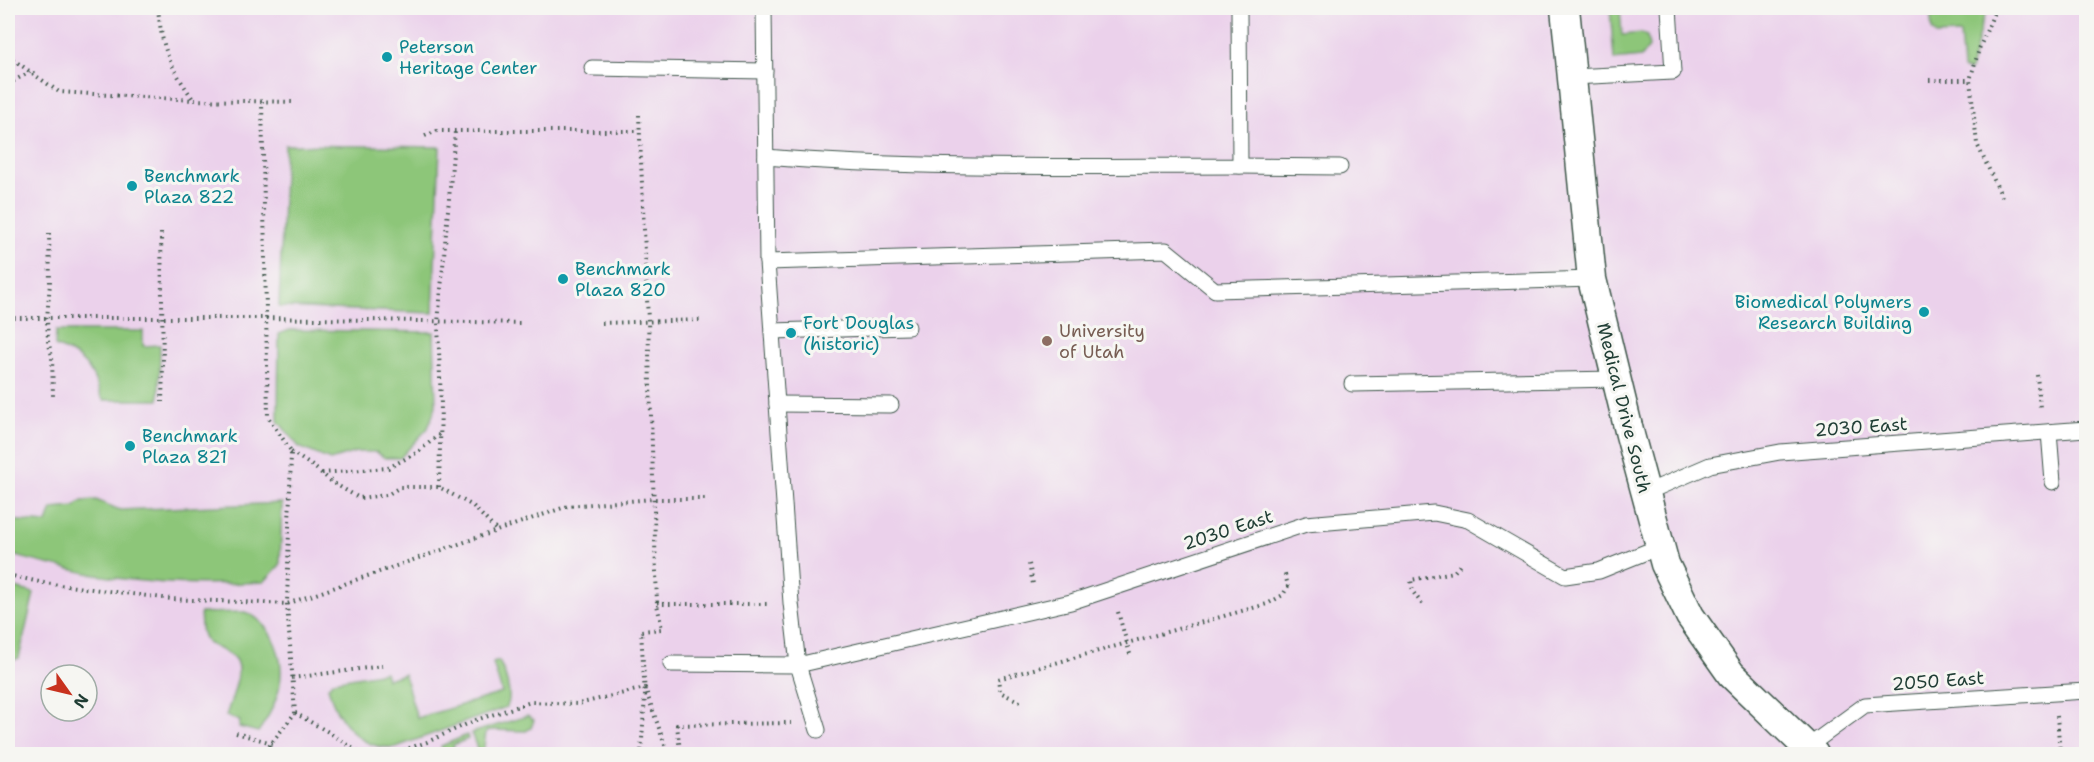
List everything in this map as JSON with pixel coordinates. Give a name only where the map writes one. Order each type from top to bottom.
[{"type":"street","name":"Medical Drive South","points":[[1565,8],[1592,279],[1616,380],[1665,564],[1690,616],[1731,674],[1810,751]]},
{"type":"lane","points":[[764,8],[767,262],[777,404],[798,665],[818,730]]},
{"type":"lane","points":[[1239,8],[1240,166]]},
{"type":"lane","points":[[1572,77],[1673,72],[1669,8]]},
{"type":"lane","points":[[592,68],[765,71]]},
{"type":"lane","points":[[766,158],[969,166],[1340,167]]},
{"type":"lane","points":[[767,262],[1166,250],[1215,290],[1592,279]]},
{"type":"lane","points":[[772,331],[908,327]]},
{"type":"lane","points":[[1352,384],[1616,380]]},
{"type":"lane","points":[[777,404],[891,405]]},
{"type":"lane","name":"2030 East","points":[[1645,493],[1710,465],[1780,452],[2086,429]]},
{"type":"lane","points":[[2045,433],[2054,482]]},
{"type":"lane","name":"2030 East","points":[[671,664],[798,665],[1071,602],[1306,524],[1434,513],[1468,520],[1564,576],[1599,571],[1661,546]]},
{"type":"lane","name":"2050 East","points":[[1810,751],[1865,705],[2086,691]]},
{"type":"path","points":[[158,8],[161,38],[171,67],[193,100]]},
{"type":"path","points":[[1996,8],[1978,49],[1970,80],[1977,144],[2002,197]]},
{"type":"path","points":[[8,56],[59,92],[193,100],[294,102]]},
{"type":"path","points":[[8,84],[30,72]]},
{"type":"path","points":[[1929,80],[1970,80]]},
{"type":"path","points":[[262,101],[268,417],[291,451],[359,498],[387,495],[400,487],[439,487],[473,506],[496,530]]},
{"type":"path","points":[[639,115],[648,321],[652,499],[657,604],[662,629],[641,631],[645,687],[641,754]]},
{"type":"path","points":[[425,136],[437,131],[640,131]]},
{"type":"path","points":[[439,487],[441,432],[438,323],[455,131]]},
{"type":"path","points":[[49,233],[50,283],[47,318],[48,341],[52,356],[52,396]]},
{"type":"path","points":[[161,233],[162,402]]},
{"type":"path","points":[[8,318],[266,318],[522,323]]},
{"type":"path","points":[[602,322],[702,320]]},
{"type":"path","points":[[2037,375],[2045,433]]},
{"type":"path","points":[[321,473],[388,468],[418,452],[441,432]]},
{"type":"path","points":[[263,754],[295,713],[287,604],[291,451]]},
{"type":"path","points":[[8,575],[44,583],[171,599],[287,604],[568,506],[652,499],[706,499]]},
{"type":"path","points":[[1029,564],[1033,584]]},
{"type":"path","points":[[1422,604],[1413,592],[1411,580],[1454,572],[1460,565]]},
{"type":"path","points":[[1020,702],[1000,692],[998,679],[1267,603],[1283,595],[1288,586],[1285,574]]},
{"type":"path","points":[[657,604],[767,604]]},
{"type":"path","points":[[1120,619],[1130,654]]},
{"type":"path","points":[[292,678],[382,666]]},
{"type":"path","points":[[645,687],[668,754],[680,751],[677,725],[798,723]]},
{"type":"path","points":[[392,754],[476,720],[531,702],[578,704],[645,687]]},
{"type":"path","points":[[295,713],[361,754]]},
{"type":"path","points":[[2057,715],[2060,754]]},
{"type":"path","points":[[236,733],[272,743]]},
{"type":"shaded area","name":"University of Utah","points":[[8,8],[2086,8],[2086,754],[8,754]]},
{"type":"green space","points":[[1610,8],[1620,8],[1622,35],[1642,33],[1647,36],[1649,47],[1641,57],[1614,60]]},
{"type":"green space","points":[[1905,8],[1930,8],[1905,11]]},
{"type":"green space","points":[[1930,8],[1988,8],[1981,25],[1970,71],[1963,69],[1960,34],[1936,35],[1932,30]]},
{"type":"green space","points":[[285,145],[440,147],[433,313],[279,307]]},
{"type":"green space","points":[[290,330],[434,332],[436,406],[428,428],[400,458],[385,458],[376,452],[356,452],[330,460],[299,447],[278,421],[279,334]]},
{"type":"green space","points":[[56,331],[143,331],[143,346],[160,345],[159,400],[104,400],[85,364],[69,352],[55,346]]},
{"type":"green space","points":[[96,500],[120,510],[282,503],[280,565],[264,582],[171,583],[102,576],[8,554],[8,520],[47,523],[52,509],[74,507],[82,501]]},
{"type":"green space","points":[[8,586],[34,593],[19,658],[14,660],[8,660]]},
{"type":"green space","points":[[245,612],[267,629],[277,649],[280,662],[280,686],[272,710],[258,732],[239,727],[240,721],[226,716],[237,682],[237,663],[234,657],[211,645],[203,636],[201,628],[200,613]]},
{"type":"green space","points":[[499,661],[509,690],[507,707],[396,747],[371,744],[352,731],[337,711],[328,687],[333,681],[385,672],[387,679],[404,674],[417,718],[502,693],[493,663]]},
{"type":"green space","points":[[527,716],[534,720],[531,728],[526,731],[490,730],[486,732],[483,754],[477,754],[479,753],[471,733]]},
{"type":"green space","points":[[467,735],[468,739],[453,745],[456,754],[431,754],[442,753],[441,746]]},
{"type":"place","name":"Peterson Heritage Center","points":[[387,57]]},
{"type":"place","name":"Benchmark Plaza 822","points":[[132,186]]},
{"type":"place","name":"Benchmark Plaza 820","points":[[563,279]]},
{"type":"place","name":"Biomedical Polymers Research Building","points":[[1924,312]]},
{"type":"place","name":"Fort Douglas (historic)","points":[[791,333]]},
{"type":"place","name":"University of Utah","points":[[1047,341]]},
{"type":"place","name":"Benchmark Plaza 821","points":[[130,446]]}]
